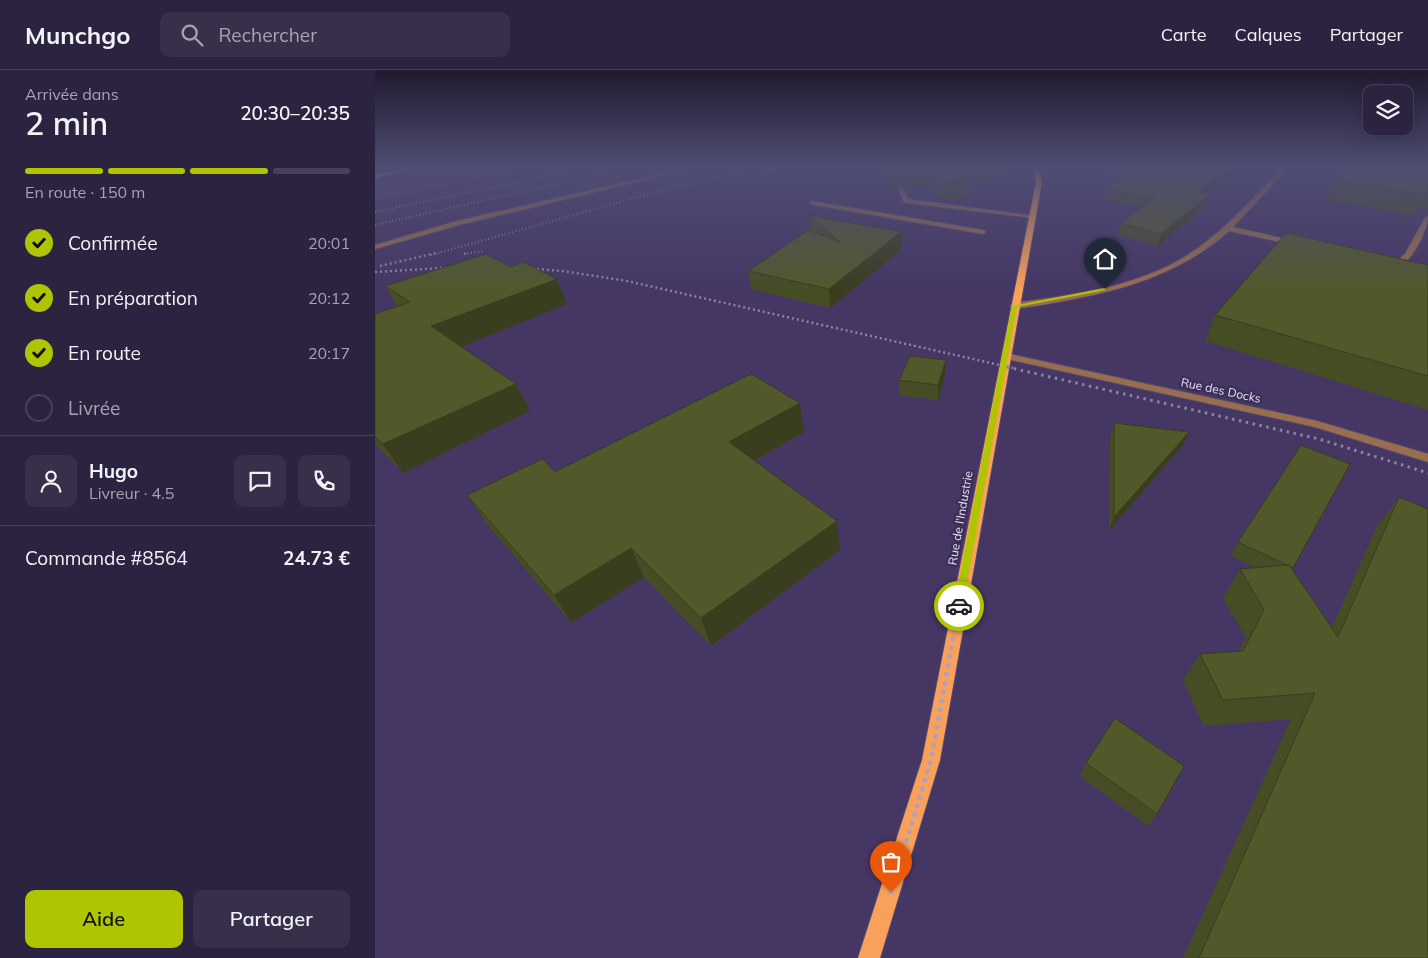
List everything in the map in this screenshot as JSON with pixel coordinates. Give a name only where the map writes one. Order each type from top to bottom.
[{"type":"main road","name":"Rue de l'Industrie","points":[[869,958],[931,760],[1034,208]]},
{"type":"street","points":[[375,248],[457,223],[519,208]]},
{"type":"street","points":[[844,208],[983,232]]},
{"type":"street","points":[[970,208],[1032,216]]},
{"type":"street","points":[[1015,306],[1089,294],[1135,281],[1190,258],[1227,228],[1246,208]]},
{"type":"street","points":[[907,219],[913,214]]},
{"type":"street","points":[[1375,262],[1400,262],[1408,255],[1428,218]]},
{"type":"street","points":[[1227,228],[1309,247]]},
{"type":"street","name":"Rue des Docks","points":[[1005,356],[1317,424],[1428,458]]},
{"type":"shaded area","points":[[375,208],[1428,208],[1428,958],[375,958]]},
{"type":"building","points":[[1140,208],[1192,208],[1161,234],[1121,223]]},
{"type":"building","points":[[808,215],[901,232],[829,289],[748,271],[808,230],[840,242]]},
{"type":"building","points":[[1286,233],[1428,265],[1428,376],[1215,315]]},
{"type":"building","points":[[486,254],[511,267],[523,262],[557,279],[431,326],[516,384],[383,444],[375,437],[375,314],[410,302],[385,286]]},
{"type":"building","points":[[910,356],[946,360],[938,385],[899,380]]},
{"type":"building","points":[[751,374],[800,403],[729,442],[837,521],[701,618],[631,548],[554,595],[467,495],[542,459],[555,472]]},
{"type":"building","points":[[1114,423],[1189,432],[1114,517]]},
{"type":"building","points":[[1301,445],[1350,464],[1293,568],[1238,542]]},
{"type":"building","points":[[1399,497],[1428,509],[1428,958],[1199,958],[1315,693],[1223,700],[1200,654],[1243,651],[1264,610],[1240,569],[1289,565],[1338,637]]},
{"type":"building","points":[[1115,718],[1184,766],[1157,814],[1086,763]]},
{"type":"railway","points":[[375,212],[392,208]]},
{"type":"railway","points":[[375,225],[448,208]]},
{"type":"railway","points":[[431,255],[597,208]]},
{"type":"railway","points":[[468,253],[464,254],[483,251]]},
{"type":"railway","points":[[380,266],[436,253]]},
{"type":"railway","points":[[375,272],[457,267]]},
{"type":"railway","points":[[522,268],[563,271],[627,281],[1013,368]]},
{"type":"railway","points":[[1007,367],[1319,439],[1428,473]]},
{"type":"way so far","points":[[891,892],[931,760],[959,606]]},
{"type":"route","points":[[959,606],[1015,306],[1089,294],[1105,289]]}]
